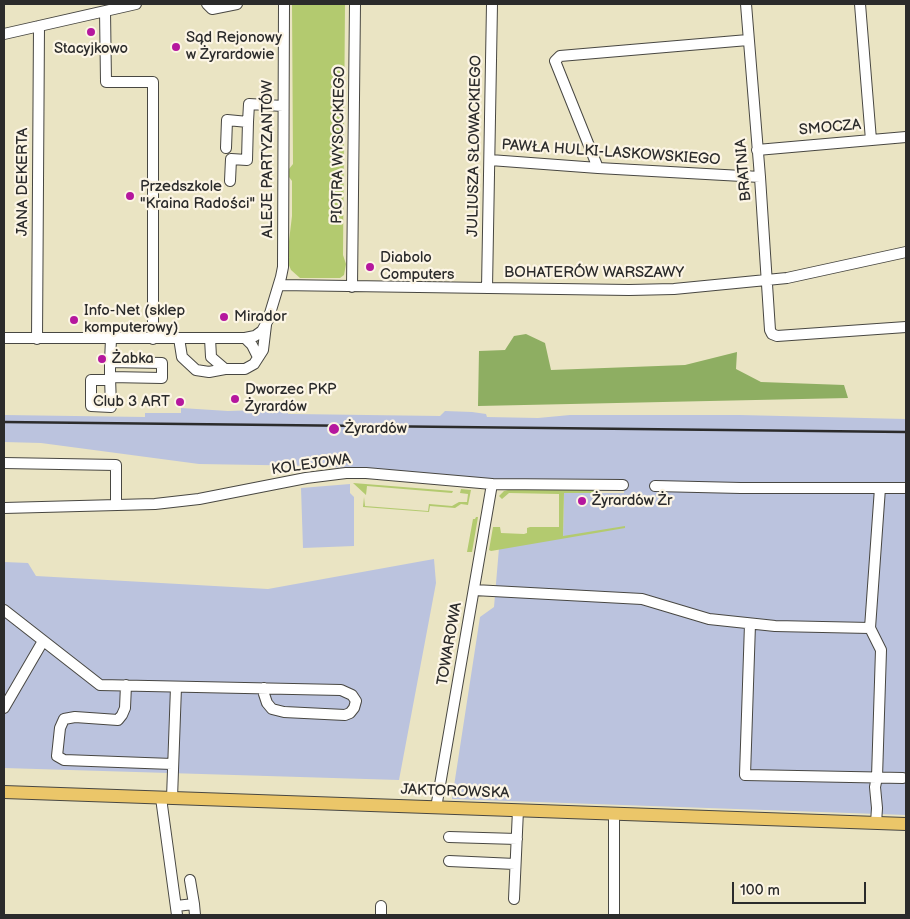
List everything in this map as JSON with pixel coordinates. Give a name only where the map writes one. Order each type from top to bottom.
[{"type":"main road","name":"JAKTOROWSKA","points":[[4,792],[906,824]]},
{"type":"street","points":[[4,34],[105,11],[115,6],[131,4]]},
{"type":"street","points":[[207,4],[212,9],[237,4]]},
{"type":"street","name":"ALEJE PARTYZANTÓW","points":[[258,357],[264,346],[266,324],[279,285],[282,267],[284,4]]},
{"type":"street","name":"PIOTRA WYSOCKIEGO","points":[[352,287],[356,4]]},
{"type":"street","name":"JULIUSZA SŁOWACKIEGO","points":[[487,288],[492,4]]},
{"type":"street","name":"BRATNIA","points":[[746,4],[770,330],[772,334],[777,336],[906,328]]},
{"type":"street","points":[[860,4],[871,140]]},
{"type":"street","points":[[105,11],[106,82],[153,82],[153,338]]},
{"type":"street","name":"JANA DEKERTA","points":[[37,339],[39,26]]},
{"type":"street","points":[[598,168],[555,61],[560,56],[748,40]]},
{"type":"street","points":[[230,181],[231,159],[247,160],[249,104],[283,106]]},
{"type":"street","points":[[226,148],[227,120],[248,122]]},
{"type":"street","name":"SMOCZA","points":[[757,150],[906,137]]},
{"type":"street","name":"PAWŁA HULKI-LASKOWSKIEGO","points":[[490,160],[760,177]]},
{"type":"street","name":"BOHATERÓW WARSZAWY","points":[[279,285],[674,289],[767,281],[906,252]]},
{"type":"street","points":[[4,338],[245,338],[259,334],[266,324]]},
{"type":"street","points":[[110,362],[162,363],[162,378],[110,379],[110,362],[111,338]]},
{"type":"street","points":[[179,338],[182,356],[193,368],[202,372],[248,369],[258,357],[252,345],[245,338]]},
{"type":"street","points":[[210,338],[211,356],[225,369]]},
{"type":"street","points":[[4,463],[116,465],[116,504]]},
{"type":"street","name":"KOLEJOWA","points":[[4,508],[155,504],[346,473],[492,484],[617,488]]},
{"type":"street","name":"TOWAROWA","points":[[436,808],[492,484]]},
{"type":"street","points":[[655,486],[906,488]]},
{"type":"street","points":[[876,823],[875,787],[877,777],[881,650],[870,628],[880,488]]},
{"type":"street","points":[[474,590],[642,599],[709,620],[750,624],[870,628]]},
{"type":"street","points":[[4,610],[100,685],[176,686],[264,688],[341,690],[352,695],[356,702],[350,713],[344,716],[284,712],[272,709],[267,703],[264,688]]},
{"type":"street","points":[[750,624],[745,775],[903,778]]},
{"type":"street","points":[[4,708],[43,641]]},
{"type":"street","points":[[126,685],[125,708],[118,720],[75,717],[64,719],[60,728],[56,756],[64,760],[172,764]]},
{"type":"street","points":[[176,686],[172,764],[166,798],[176,911],[194,904]]},
{"type":"street","points":[[514,899],[518,810]]},
{"type":"street","points":[[614,814],[614,915]]},
{"type":"street","points":[[449,837],[517,839]]},
{"type":"street","points":[[449,861],[516,864]]},
{"type":"street","points":[[190,880],[195,915]]},
{"type":"shaded area","points":[[181,408],[228,411],[288,409],[288,414],[440,416],[445,411],[486,414],[487,417],[538,418],[570,415],[740,415],[906,419],[906,815],[452,799],[480,617],[494,607],[499,548],[563,537],[564,493],[624,493],[624,480],[485,479],[319,466],[199,464],[41,443],[4,442],[4,415],[145,417],[145,413],[181,413]]},
{"type":"shaded area","points":[[350,484],[350,493],[354,497],[354,546],[303,548],[301,488]]},
{"type":"shaded area","points":[[434,559],[436,583],[399,780],[4,768],[4,562],[28,563],[36,576],[268,589]]},
{"type":"green space","points":[[292,4],[345,4],[343,255],[346,264],[344,275],[340,278],[300,278],[291,270],[288,263],[292,216],[292,181],[289,177],[289,169],[293,164]]},
{"type":"green space","points":[[526,334],[545,343],[551,370],[685,365],[737,352],[736,369],[761,382],[844,385],[848,398],[478,406],[479,351],[505,350],[514,336]]},
{"type":"green space","points":[[353,483],[453,491],[452,493],[367,486],[366,495]]},
{"type":"green space","points":[[509,488],[598,489],[598,493],[564,493],[563,536],[625,526],[625,528],[491,551],[489,550],[493,527],[500,527],[501,533],[524,534],[527,533],[527,528],[530,527],[559,527],[559,494],[509,493],[502,499],[499,496]]},
{"type":"green space","points":[[461,489],[471,490],[468,505],[461,504],[455,508],[430,506],[429,512],[363,507],[364,497],[365,506],[428,511],[429,504],[452,506],[459,502],[467,502],[468,494],[460,493]]},
{"type":"green space","points":[[478,517],[472,552],[467,552],[473,519]]},
{"type":"railway","points":[[4,422],[906,432]]},
{"type":"place","name":"Stacyjkowo","points":[[91,32]]},
{"type":"place","name":"Sąd Rejonowy w Żyrardowie","points":[[176,47]]},
{"type":"place","name":"Przedszkole \"Kraina Radości\"","points":[[130,196]]},
{"type":"place","name":"Diabolo Computers","points":[[370,267]]},
{"type":"place","name":"Mirador","points":[[224,317]]},
{"type":"place","name":"Info-Net (sklep komputerowy)","points":[[74,320]]},
{"type":"place","name":"Żabka","points":[[102,359]]},
{"type":"place","name":"Dworzec PKP Żyrardów","points":[[235,399]]},
{"type":"place","name":"Club 3 ART","points":[[180,402]]},
{"type":"place","name":"Żyrardów","points":[[334,429]]},
{"type":"place","name":"Żyrardów Żr","points":[[582,501]]}]
